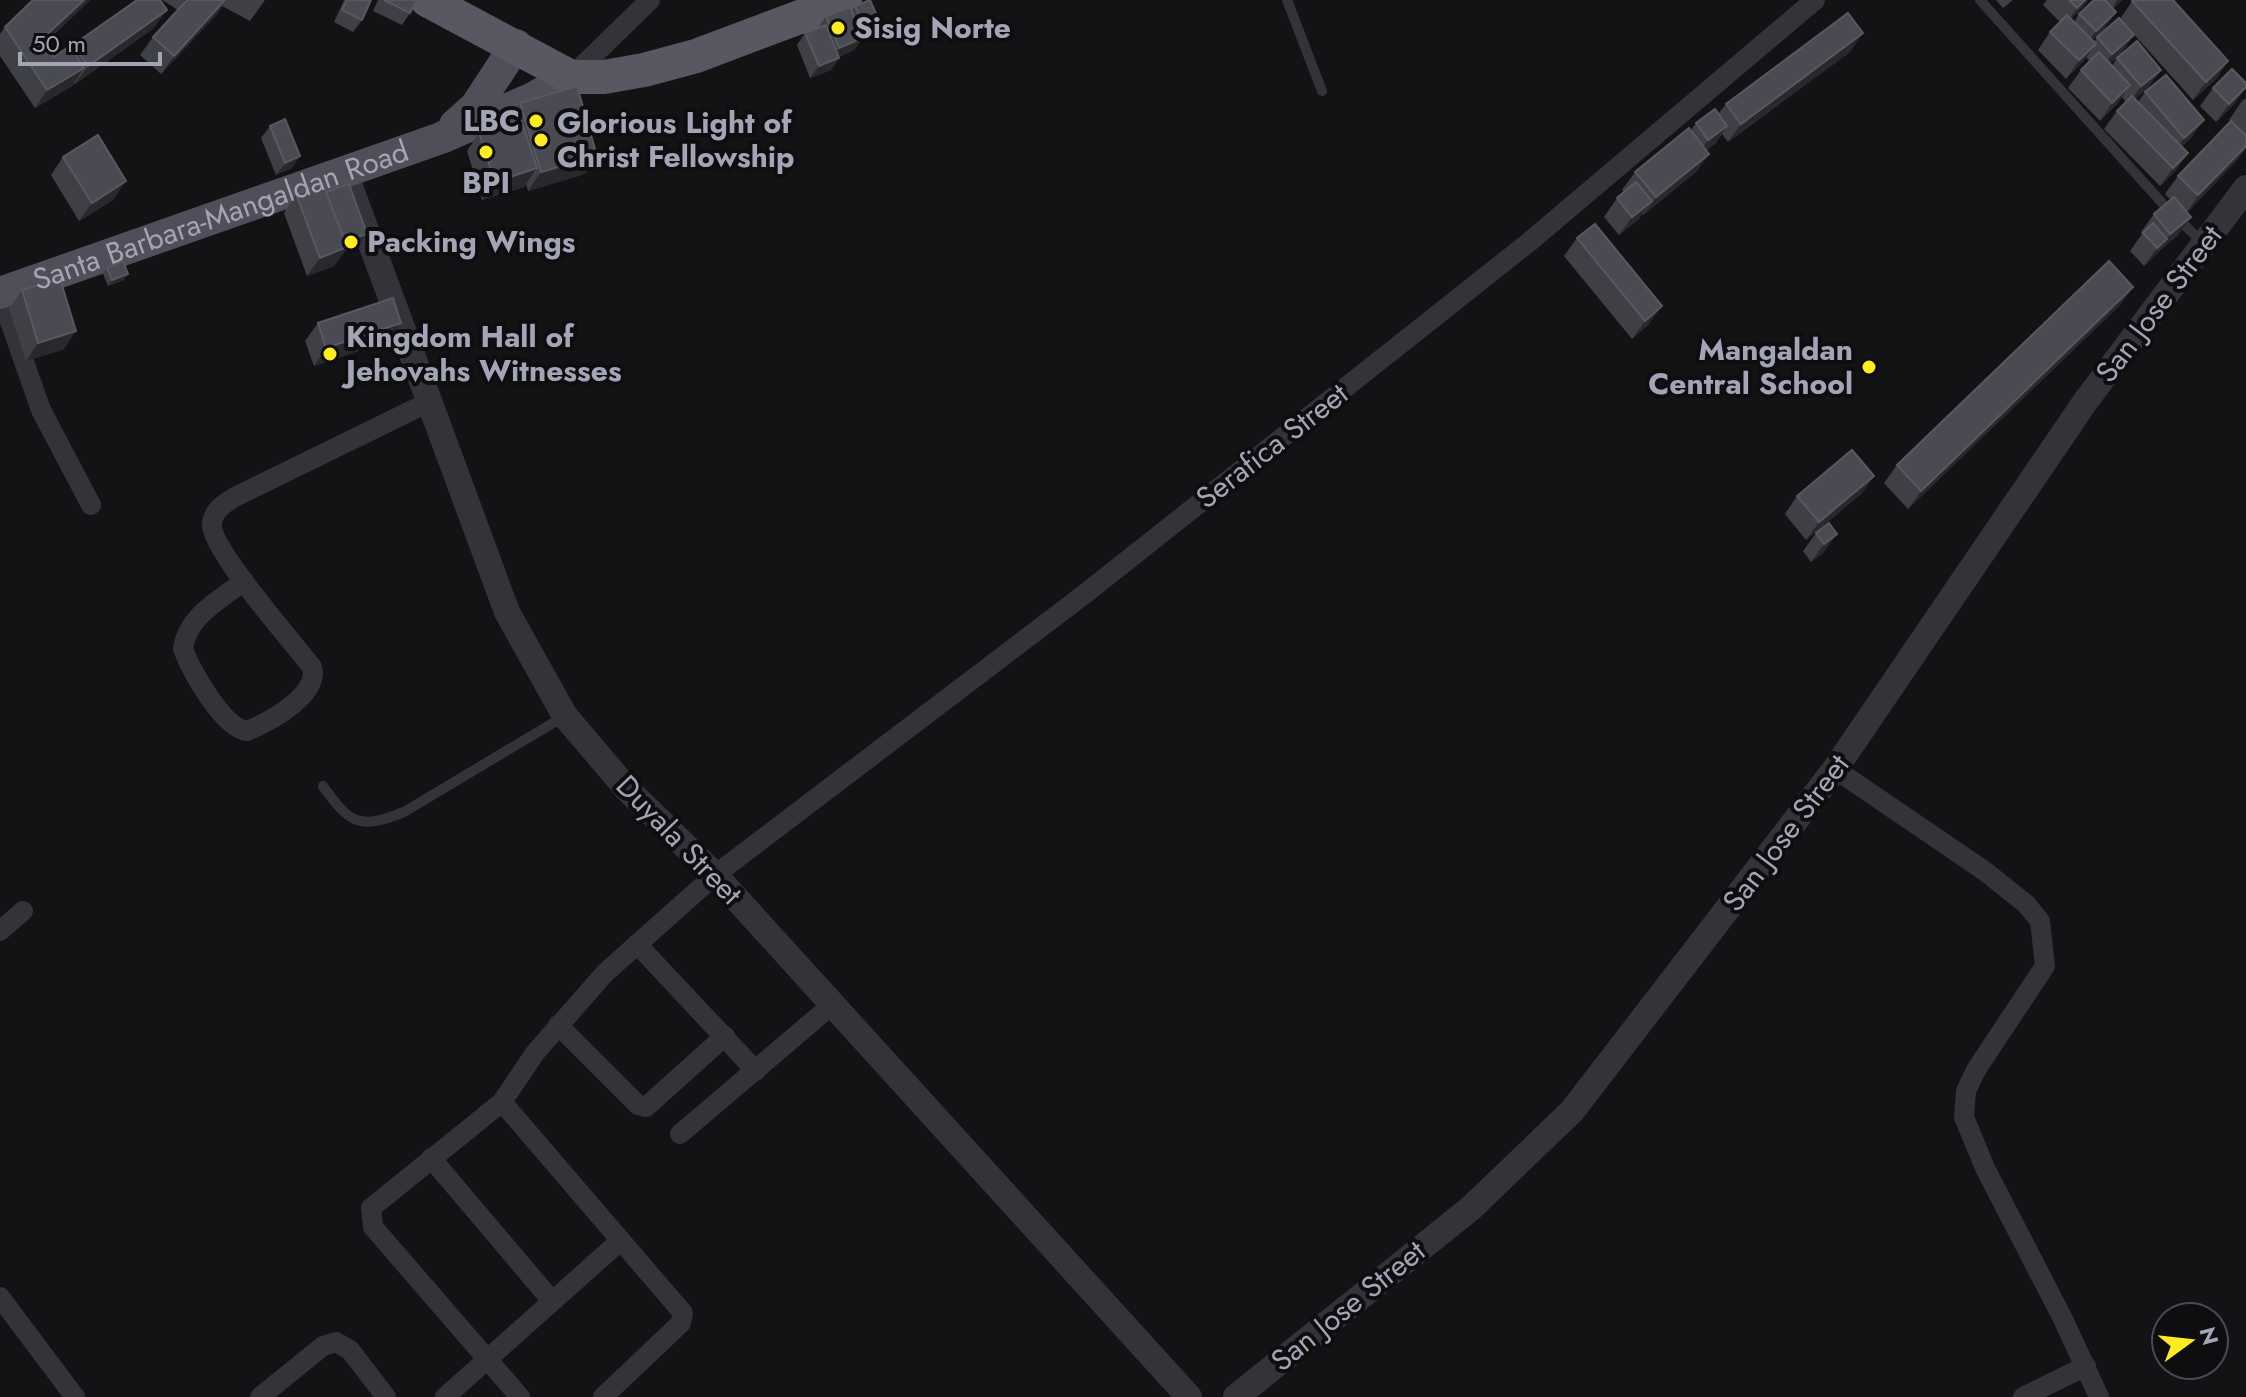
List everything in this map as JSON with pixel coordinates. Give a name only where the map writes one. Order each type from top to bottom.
[{"type":"highway","points":[[427,0],[571,77],[604,77],[657,67],[845,0]]},
{"type":"main road","name":"Santa Barbara-Mangaldan Road","points":[[441,138],[476,106],[516,45]]},
{"type":"main road","name":"Santa Barbara-Mangaldan Road","points":[[0,293],[441,138],[531,99],[571,77]]},
{"type":"street","points":[[571,77],[650,0]]},
{"type":"street","name":"Serafica Street","points":[[520,1397],[485,1360],[370,1221],[371,1208],[502,1102],[558,1025],[637,944],[715,875],[1086,593],[1516,253],[1737,70],[1815,0]]},
{"type":"street","name":"Duyala Street","points":[[345,173],[507,612],[565,716],[627,789],[715,875],[1189,1397]]},
{"type":"street","name":"San Jose Street","points":[[1236,1397],[1471,1208],[1572,1111],[1835,769],[2085,402],[2246,188]]},
{"type":"street","points":[[0,293],[41,410],[91,505]]},
{"type":"street","points":[[244,581],[194,620],[188,629],[183,649],[225,719],[238,730],[247,731],[304,694],[314,682],[314,674],[312,667],[244,581],[215,537],[211,525],[223,504],[431,401]]},
{"type":"street","points":[[1835,769],[1986,872],[2026,904],[2040,921],[2045,966],[1976,1070],[1966,1091],[1964,1117],[1985,1168],[2099,1397]]},
{"type":"street","points":[[0,931],[23,911]]},
{"type":"street","points":[[637,944],[756,1071]]},
{"type":"street","points":[[680,1134],[833,1004]]},
{"type":"street","points":[[558,1025],[638,1105],[646,1107],[725,1036]]},
{"type":"street","points":[[502,1102],[619,1242],[680,1308],[684,1319],[603,1397]]},
{"type":"street","points":[[431,1158],[552,1301]]},
{"type":"street","points":[[445,1397],[619,1242]]},
{"type":"street","points":[[0,1297],[75,1397]]},
{"type":"street","points":[[260,1397],[323,1346],[336,1342],[350,1350],[386,1397]]},
{"type":"street","points":[[2023,1397],[2086,1366]]},
{"type":"lane","points":[[1287,0],[1322,91]]},
{"type":"lane","points":[[1980,0],[2163,204],[2205,245]]},
{"type":"lane","points":[[323,786],[341,812],[354,822],[382,821],[404,812],[565,716]]},
{"type":"building","points":[[33,0],[84,0],[43,38],[54,57],[70,46],[84,68],[47,90],[5,27]]},
{"type":"building","points":[[137,0],[160,0],[167,10],[88,66],[73,45]]},
{"type":"building","points":[[187,0],[225,0],[174,56],[153,37]]},
{"type":"building","points":[[347,0],[371,0],[362,20],[342,10]]},
{"type":"building","points":[[384,0],[417,0],[410,13]]},
{"type":"building","points":[[870,0],[881,25],[866,32],[855,6]]},
{"type":"building","points":[[2069,0],[2085,0],[2077,8]]},
{"type":"building","points":[[2094,0],[2105,0],[2116,12],[2096,31],[2079,14]]},
{"type":"building","points":[[2133,0],[2173,0],[2228,61],[2206,82]]},
{"type":"building","points":[[850,7],[863,38],[839,48],[826,16]]},
{"type":"building","points":[[1848,13],[1863,33],[1741,124],[1726,104]]},
{"type":"building","points":[[2067,15],[2096,44],[2079,60],[2050,32]]},
{"type":"building","points":[[2119,18],[2134,35],[2112,54],[2097,37]]},
{"type":"building","points":[[826,25],[839,58],[819,66],[805,33]]},
{"type":"building","points":[[2137,41],[2161,70],[2141,86],[2117,58]]},
{"type":"building","points":[[2099,52],[2130,85],[2112,103],[2081,70]]},
{"type":"building","points":[[2232,69],[2246,83],[2246,87],[2229,104],[2213,88]]},
{"type":"building","points":[[2166,75],[2204,120],[2184,138],[2145,92]]},
{"type":"building","points":[[577,86],[597,156],[541,172],[520,103]]},
{"type":"building","points":[[2132,96],[2188,153],[2173,168],[2117,111]]},
{"type":"building","points":[[1715,109],[1727,126],[1708,140],[1696,123]]},
{"type":"building","points":[[285,119],[300,156],[285,163],[270,126]]},
{"type":"building","points":[[521,119],[537,168],[495,182],[479,133]]},
{"type":"building","points":[[2231,121],[2246,136],[2246,146],[2198,195],[2178,176]]},
{"type":"building","points":[[1689,128],[1709,154],[1656,197],[1635,172]]},
{"type":"building","points":[[98,135],[126,181],[92,203],[63,157]]},
{"type":"building","points":[[1636,182],[1652,201],[1632,217],[1617,198]]},
{"type":"building","points":[[323,184],[347,247],[320,258],[296,194]]},
{"type":"building","points":[[349,184],[367,234],[345,241],[326,192]]},
{"type":"building","points":[[2174,197],[2191,217],[2170,234],[2154,214]]},
{"type":"building","points":[[2153,223],[2167,239],[2157,248],[2143,233]]},
{"type":"building","points":[[1595,224],[1662,306],[1645,321],[1577,238]]},
{"type":"building","points":[[123,261],[128,274],[112,280],[107,268]]},
{"type":"building","points":[[2109,261],[2133,287],[1921,491],[1897,465]]},
{"type":"building","points":[[60,279],[76,331],[38,343],[22,290]]},
{"type":"building","points":[[393,298],[401,323],[326,348],[318,323]]},
{"type":"building","points":[[1852,450],[1874,476],[1819,522],[1797,496]]},
{"type":"building","points":[[1829,523],[1837,534],[1824,544],[1816,533]]},
{"type":"place","name":"Sisig Norte","points":[[838,28]]},
{"type":"place","name":"LBC","points":[[536,121]]},
{"type":"place","name":"Glorious Light of Christ Fellowship","points":[[541,140]]},
{"type":"place","name":"BPI","points":[[486,152]]},
{"type":"place","name":"Packing Wings","points":[[351,242]]},
{"type":"place","name":"Kingdom Hall of Jehovahs Witnesses","points":[[330,354]]},
{"type":"place","name":"Mangaldan Central School","points":[[1869,367]]}]
